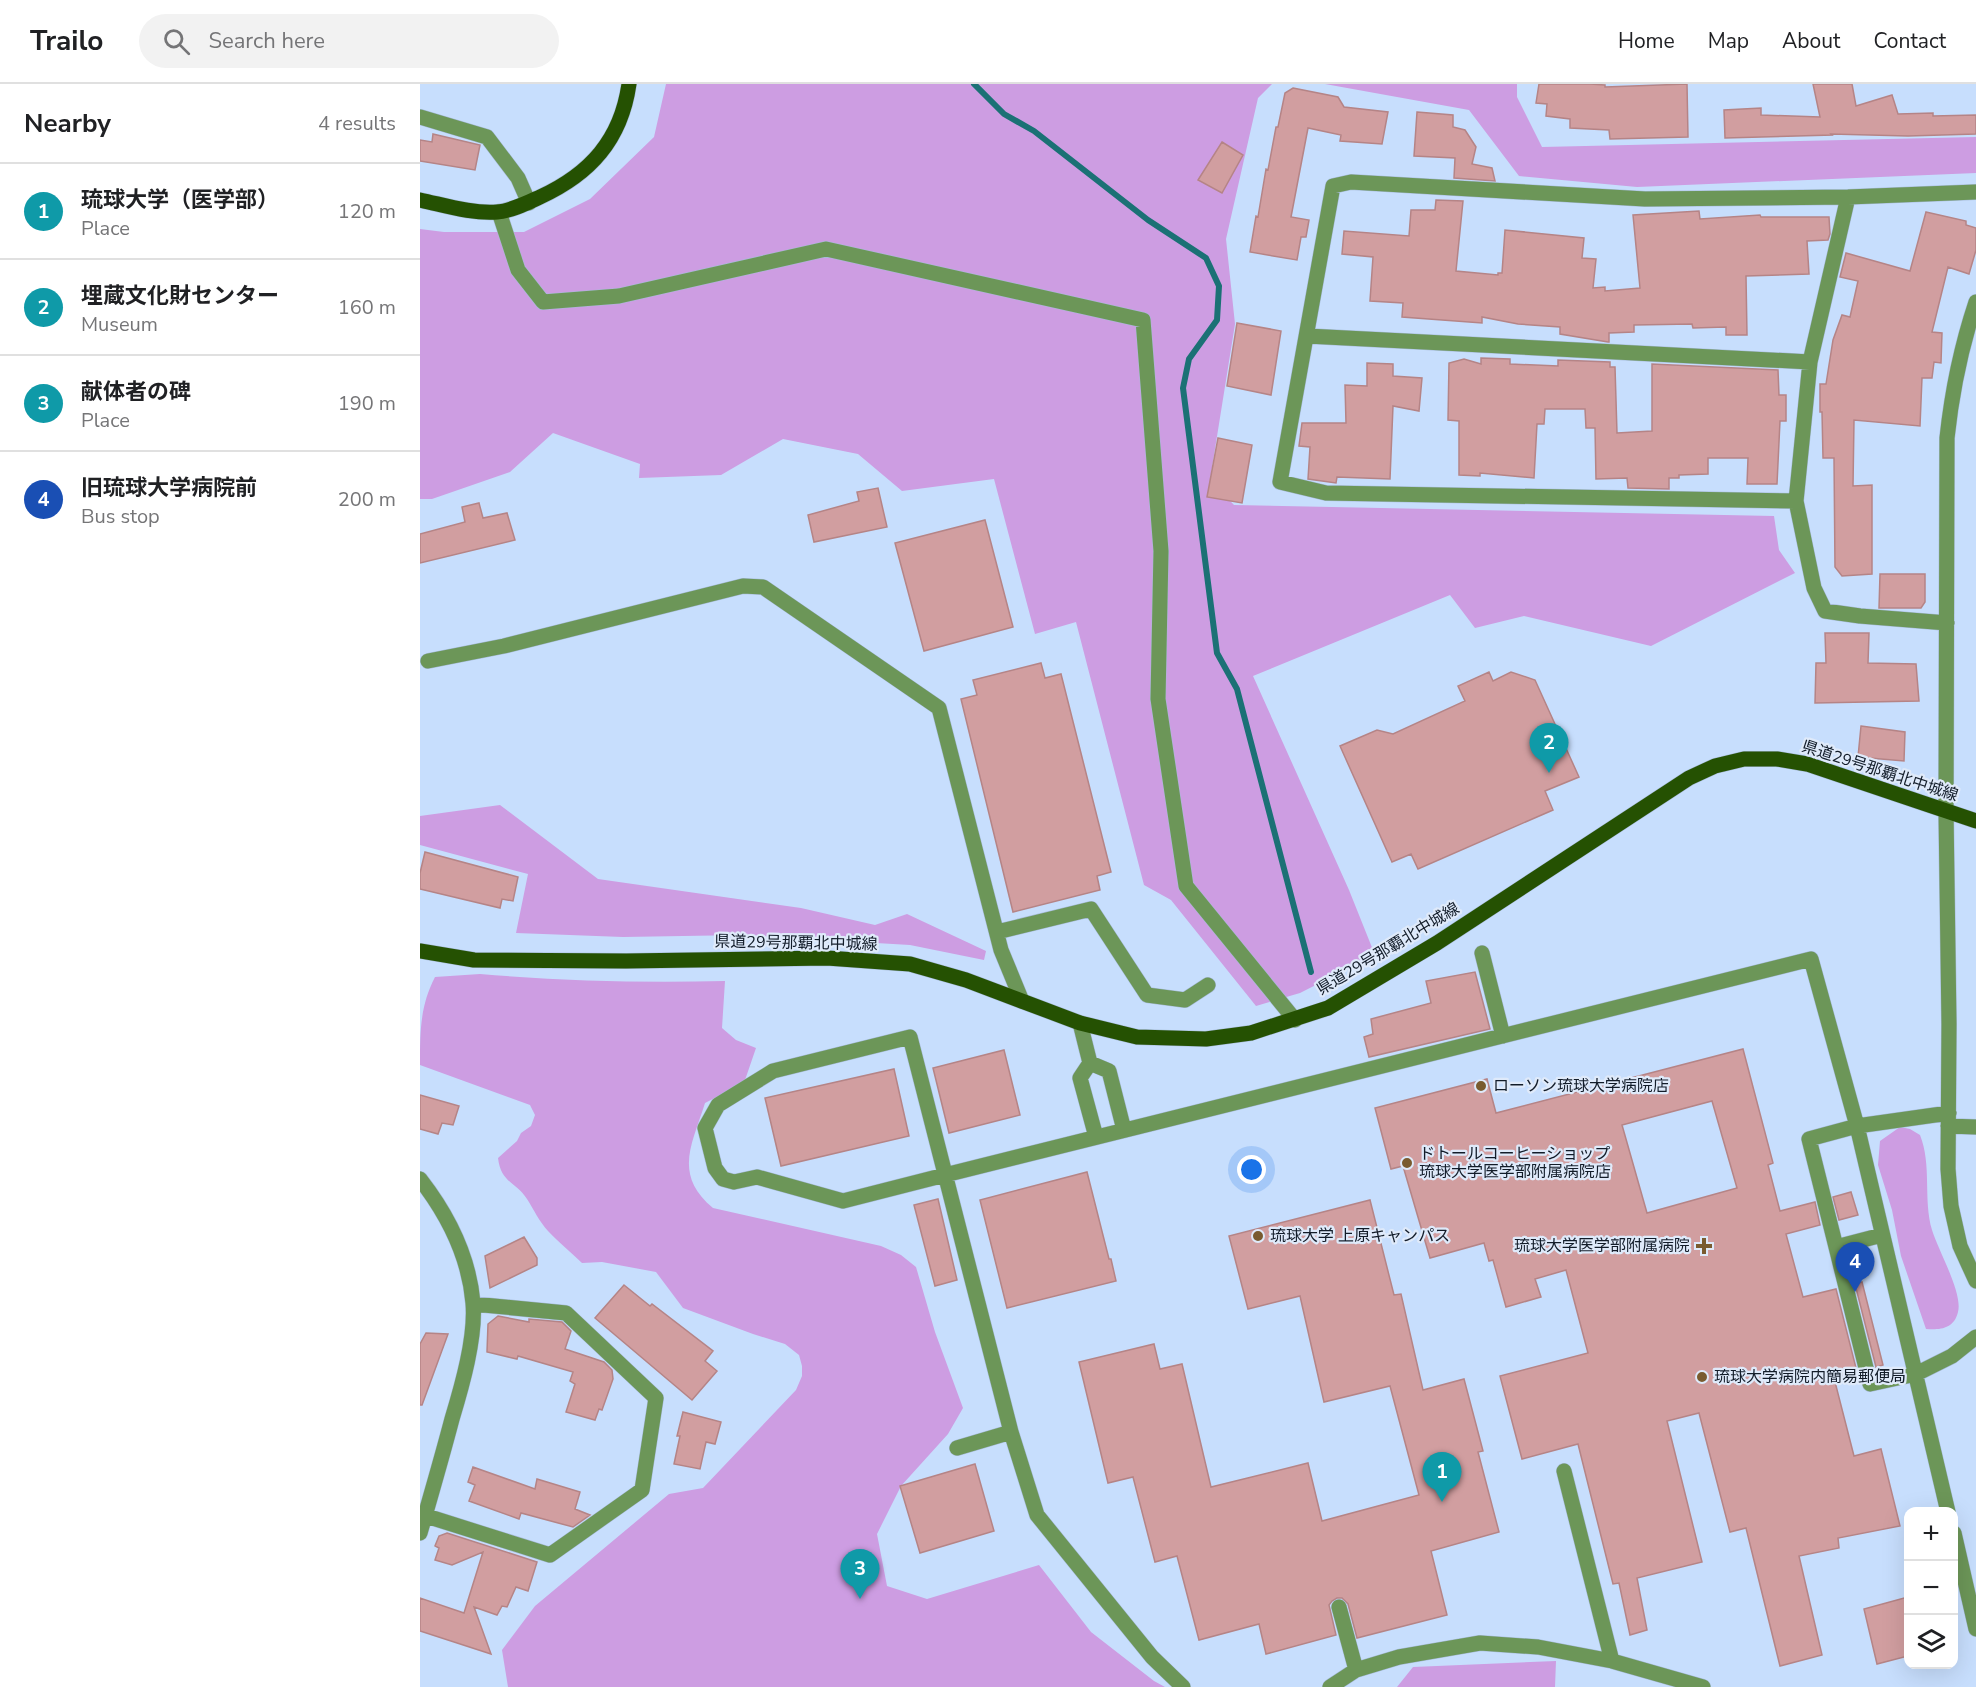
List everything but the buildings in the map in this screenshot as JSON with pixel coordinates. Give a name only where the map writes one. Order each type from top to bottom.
[{"type":"main road","points":[[420,200],[484,212],[499,212],[529,203],[556,190],[574,178],[603,151],[619,123],[629,84]]},
{"type":"main road","name":"県道29号那覇北中城線","points":[[420,951],[474,960],[626,961],[826,958],[910,964],[966,980],[1080,1023],[1137,1037],[1206,1040],[1251,1033],[1328,1008],[1437,943],[1689,778],[1714,766],[1744,759],[1777,759],[1807,764],[1976,821]]},
{"type":"street","points":[[420,117],[487,137],[518,178],[529,203]]},
{"type":"street","points":[[1796,501],[1326,493],[1280,482],[1333,186],[1352,182],[1645,199],[1848,197],[1976,192]]},
{"type":"street","points":[[1848,197],[1810,362],[1796,501],[1814,588],[1825,611],[1947,624]]},
{"type":"street","points":[[499,212],[518,270],[543,302],[619,296],[826,249],[1143,320],[1161,551],[1158,699],[1186,886],[1295,1020]]},
{"type":"street","points":[[1976,302],[1969,344],[1952,395],[1947,438],[1946,811],[1948,1169],[1951,1206],[1960,1246],[1976,1281]]},
{"type":"street","points":[[1306,336],[1810,362]]},
{"type":"street","points":[[428,662],[504,646],[743,585],[763,587],[939,708],[1001,950],[1022,1001]]},
{"type":"street","points":[[997,932],[1091,909],[1147,995],[1185,1000],[1208,985]]},
{"type":"street","points":[[1482,953],[1503,1036]]},
{"type":"street","points":[[1182,1687],[1152,1657],[1036,1515],[1011,1432],[945,1174],[910,1037],[773,1071],[718,1106],[705,1128],[715,1168],[723,1179],[734,1182],[757,1177],[843,1201],[945,1174],[1811,959],[1857,1126],[1947,1507]]},
{"type":"street","points":[[1080,1023],[1090,1063],[1080,1078],[1096,1137]]},
{"type":"street","points":[[1090,1063],[1109,1071],[1124,1130]]},
{"type":"street","points":[[1976,1127],[1949,1119],[1857,1126],[1809,1139],[1870,1384],[1916,1374],[1952,1356],[1976,1337]]},
{"type":"street","points":[[420,1179],[439,1204],[457,1236],[468,1271],[473,1304],[470,1345],[463,1381],[422,1515],[420,1533]]},
{"type":"street","points":[[1836,1247],[1882,1235]]},
{"type":"street","points":[[422,1515],[550,1555],[642,1490],[656,1398],[566,1313],[473,1304]]},
{"type":"street","points":[[957,1448],[1011,1432]]},
{"type":"street","points":[[1564,1471],[1611,1661]]},
{"type":"street","points":[[1958,1554],[1976,1629]]},
{"type":"street","points":[[1339,1607],[1356,1670]]},
{"type":"street","points":[[1330,1687],[1356,1670],[1399,1657],[1480,1643],[1538,1647],[1611,1661],[1703,1687]]},
{"type":"shaded area","points":[[666,84],[1272,84],[1258,98],[1226,239],[1235,324],[1210,480],[1234,505],[1774,516],[1779,550],[1795,573],[1651,646],[1524,616],[1475,628],[1450,595],[1253,676],[1349,890],[1375,955],[1300,993],[1256,1006],[1171,900],[1144,885],[1076,622],[1035,634],[994,479],[902,491],[858,454],[783,439],[721,475],[639,478],[640,464],[553,433],[510,472],[432,499],[420,499],[420,229],[444,232],[524,232],[590,199],[654,137]]},
{"type":"shaded area","points":[[1325,84],[1517,84],[1517,97],[1542,147],[1976,137],[1976,173],[1637,187],[1519,176],[1469,110]]},
{"type":"shaded area","points":[[500,805],[598,879],[801,908],[875,925],[907,914],[986,951],[984,960],[910,945],[743,935],[623,937],[516,933],[528,874],[420,845],[420,816]]},
{"type":"shaded area","points":[[480,974],[602,981],[725,981],[722,1028],[736,1040],[756,1048],[744,1083],[705,1103],[689,1158],[689,1171],[693,1183],[713,1208],[881,1246],[901,1255],[916,1267],[935,1332],[963,1408],[948,1434],[901,1486],[877,1534],[887,1586],[927,1599],[1039,1565],[1091,1632],[1165,1687],[508,1687],[502,1650],[535,1606],[669,1494],[703,1488],[796,1390],[802,1376],[802,1366],[799,1355],[785,1344],[683,1308],[656,1272],[602,1262],[582,1263],[545,1227],[523,1193],[502,1173],[498,1158],[517,1141],[521,1133],[531,1126],[535,1115],[530,1105],[420,1065],[424,1009],[435,977]]},
{"type":"shaded area","points":[[1900,1127],[1910,1129],[1920,1135],[1924,1146],[1929,1218],[1957,1294],[1959,1304],[1956,1318],[1950,1325],[1941,1329],[1926,1329],[1901,1256],[1892,1210],[1878,1165],[1880,1141]]},
{"type":"shaded area","points":[[1556,1661],[1555,1687],[1397,1687],[1413,1667]]},
{"type":"waterway","points":[[974,84],[1004,114],[1034,131],[1148,220],[1206,258],[1219,286],[1217,320],[1189,359],[1183,388],[1217,653],[1237,689],[1311,972]]},
{"type":"place","name":"埋蔵文化財センター","points":[[1549,773]]},
{"type":"place","name":"ローソン琉球大学病院店","points":[[1481,1086]]},
{"type":"place","name":"ドトールコーヒーショップ 琉球大学医学部附属病院店","points":[[1407,1163]]},
{"type":"place","name":"琉球大学 上原キャンパス","points":[[1258,1236]]},
{"type":"place","name":"琉球大学医学部附属病院","points":[[1704,1246]]},
{"type":"place","name":"旧琉球大学病院前","points":[[1855,1292]]},
{"type":"place","name":"琉球大学病院内簡易郵便局","points":[[1702,1377]]},
{"type":"place","name":"琉球大学（医学部）","points":[[1442,1502]]},
{"type":"place","name":"献体者の碑","points":[[860,1599]]}]
